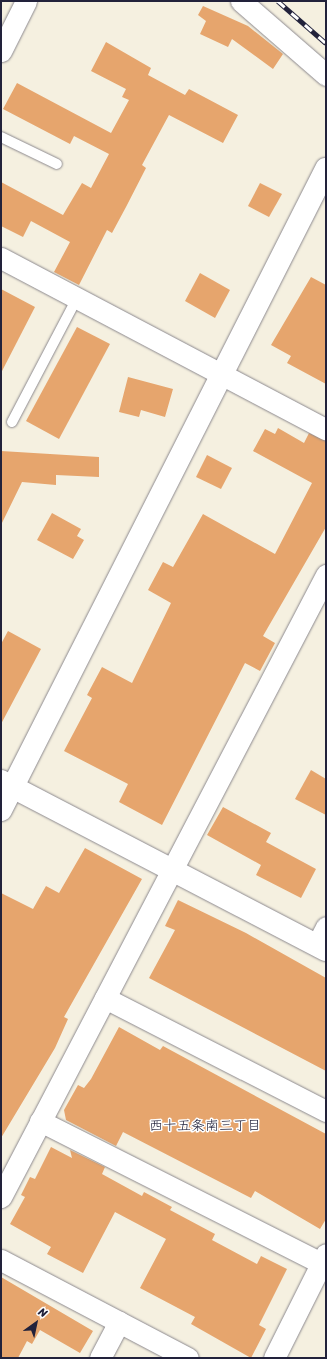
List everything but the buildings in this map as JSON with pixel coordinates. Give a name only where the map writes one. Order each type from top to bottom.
[{"type":"street","points":[[1,49],[26,1]]},
{"type":"street","points":[[241,1],[326,75]]},
{"type":"street","points":[[1,810],[7,785],[326,169]]},
{"type":"street","points":[[1,258],[220,375],[326,429]]},
{"type":"street","points":[[1,1197],[326,576]]},
{"type":"street","points":[[7,785],[172,869],[323,941]]},
{"type":"street","points":[[105,998],[326,1111]]},
{"type":"street","points":[[40,1121],[324,1259],[274,1358]]},
{"type":"street","points":[[1,1260],[188,1358]]},
{"type":"street","points":[[100,1358],[119,1322]]},
{"type":"lane","points":[[1,136],[57,164]]},
{"type":"lane","points":[[12,422],[77,298]]},
{"type":"railway","points":[[278,1],[326,43]]},
{"type":"district","name":"西十五条南三丁目","points":[[205,1126]]}]
